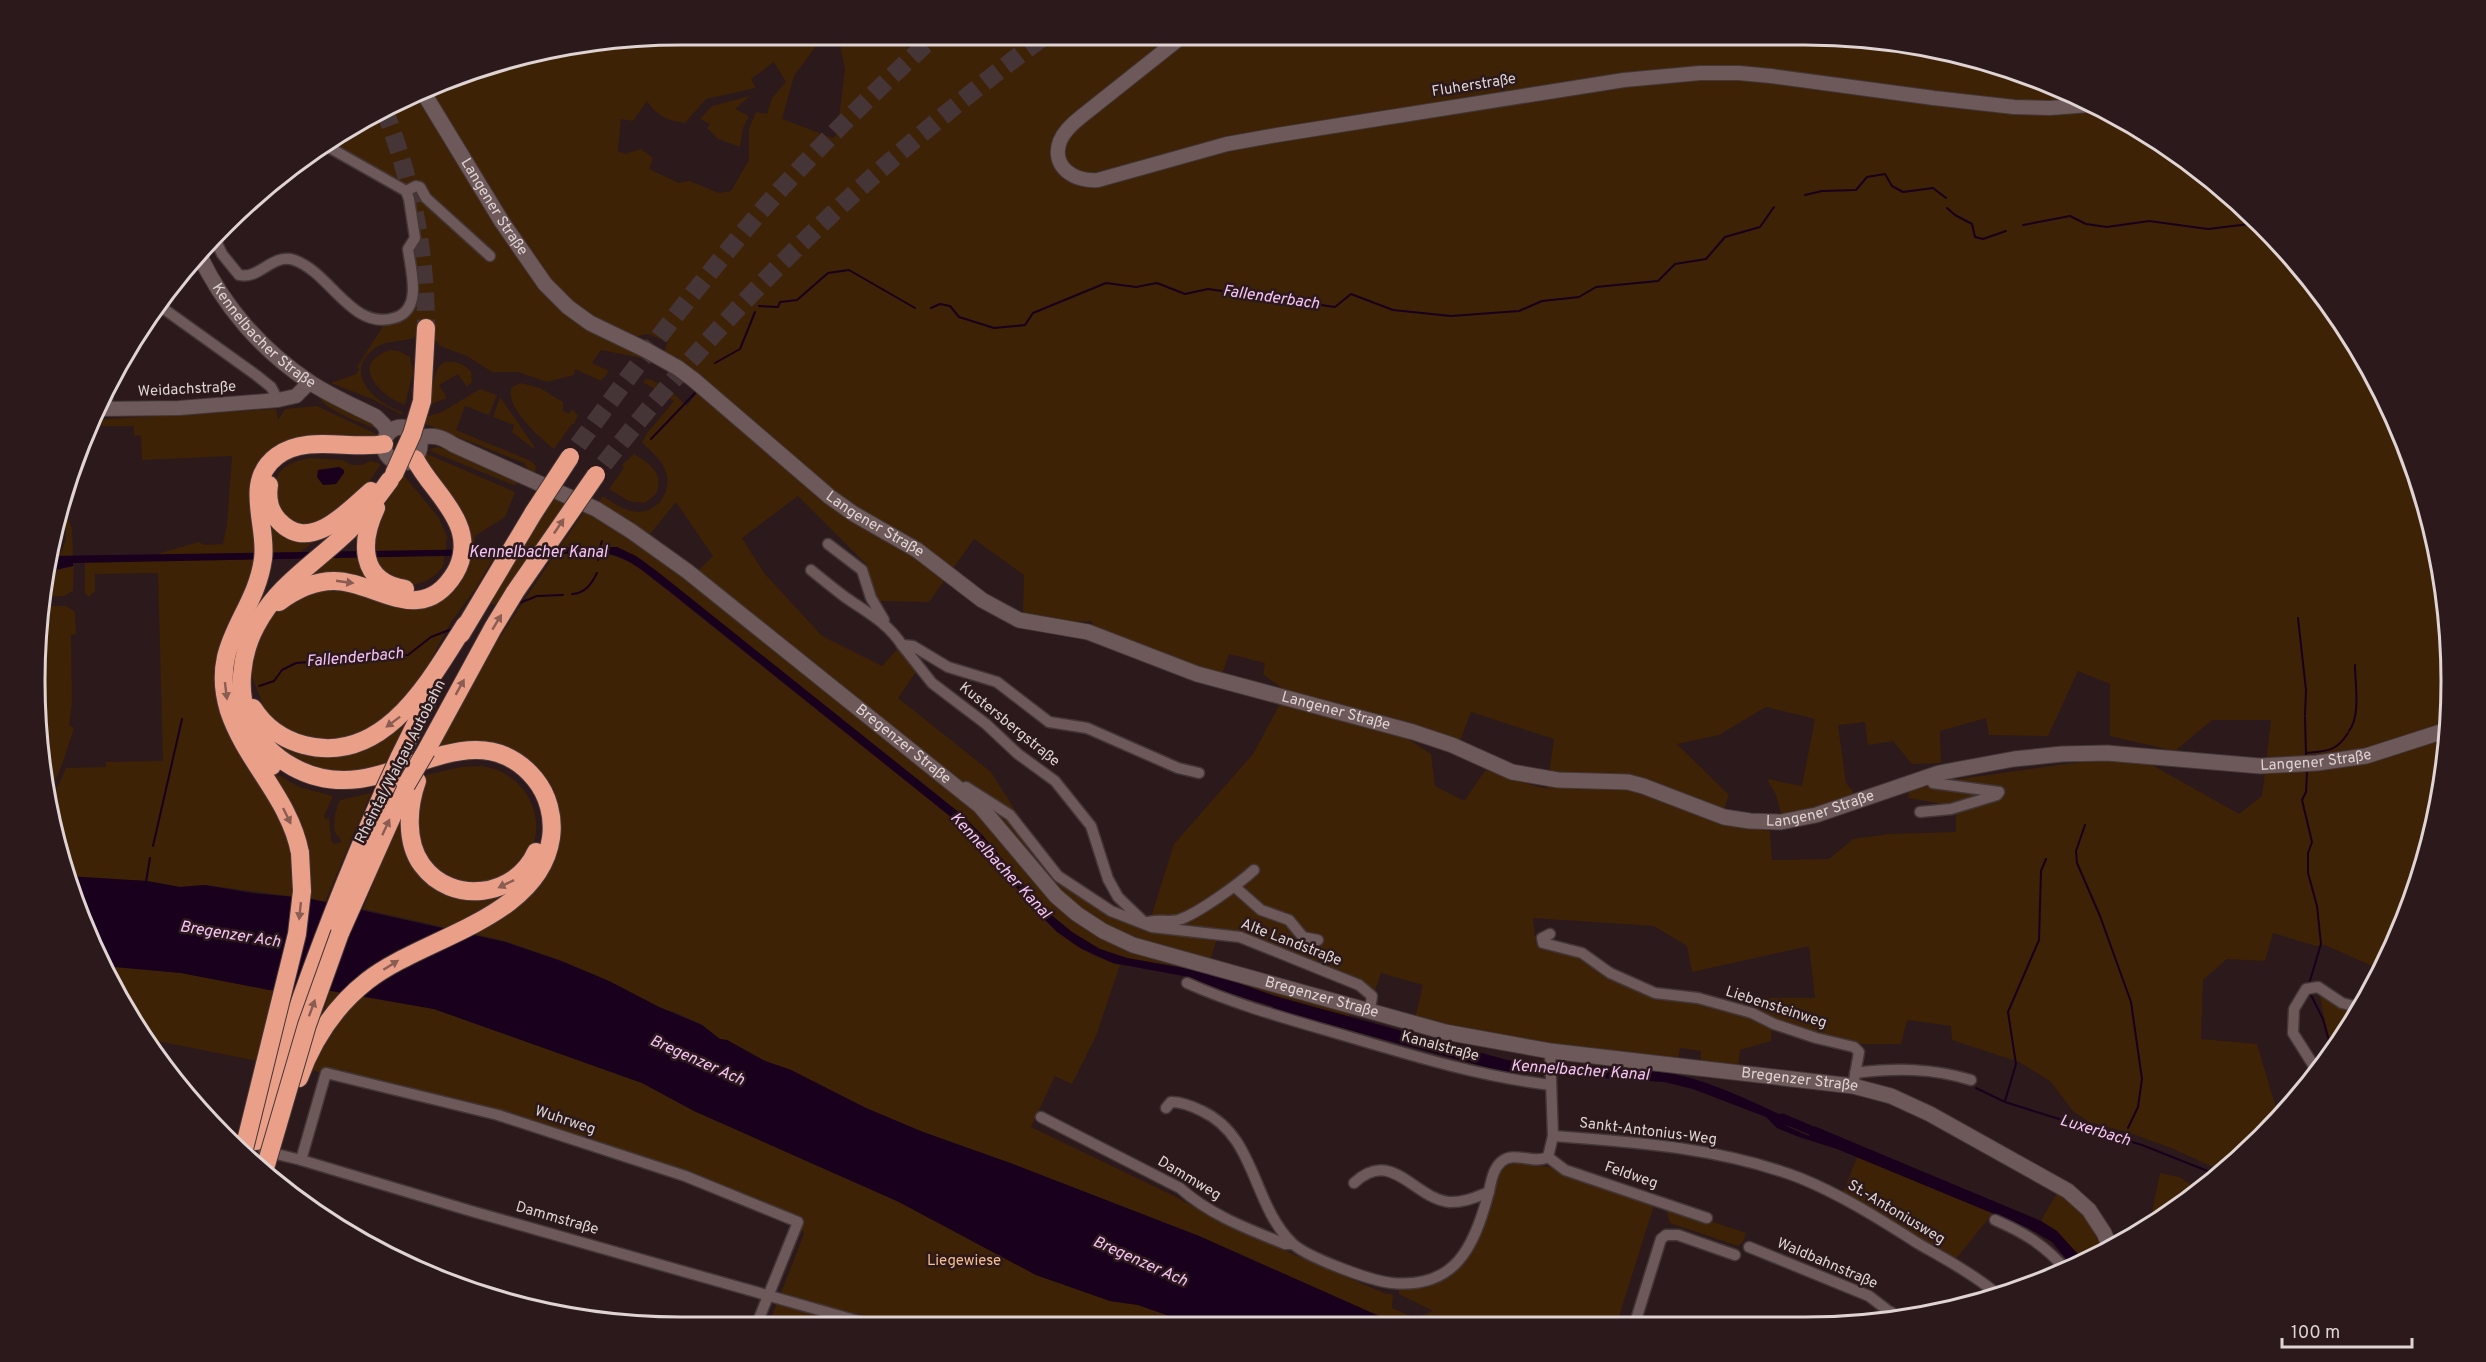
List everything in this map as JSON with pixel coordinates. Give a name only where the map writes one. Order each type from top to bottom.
[{"type":"highway","points":[[240,620],[257,599],[364,515],[412,434],[424,362],[426,328]]},
{"type":"highway","points":[[245,1144],[297,934],[302,891],[300,853],[295,831],[240,734],[227,702],[225,670],[228,646],[261,570],[264,552],[258,489],[264,472],[277,456],[290,449],[306,445],[366,446],[399,454],[412,476],[445,520],[457,552],[447,584],[430,595],[420,598],[397,599],[350,582],[323,582],[289,595],[260,619]]},
{"type":"highway","name":"Rheintal/Walgau Autobahn","points":[[262,1159],[382,793],[465,625],[574,451]]},
{"type":"highway","points":[[371,491],[337,521],[313,532],[299,532],[285,526],[276,518],[268,499],[273,476],[280,466],[293,458],[313,454],[399,454]]},
{"type":"highway","points":[[336,537],[399,454]]},
{"type":"highway","points":[[399,454],[367,531],[365,551],[374,573],[391,585],[403,589],[415,589],[436,581],[457,552]]},
{"type":"highway","name":"Rheintal/Walgau Autobahn","points":[[358,868],[412,783],[426,751],[493,628],[515,592],[600,469]]},
{"type":"highway","points":[[263,1160],[312,1046],[322,1029],[345,1001],[368,980],[397,961],[502,908],[522,892],[535,876],[547,854],[552,836],[552,819],[541,786],[524,768],[498,753],[471,750],[443,754],[360,779],[338,780],[310,775],[281,759],[260,738],[247,715],[244,701],[243,678],[247,648],[260,619],[300,566]]},
{"type":"highway","points":[[243,678],[249,700],[257,715],[279,735],[310,746],[347,745],[375,733],[405,711],[422,691],[465,625]]},
{"type":"highway","points":[[240,734],[256,753],[282,773],[306,785],[326,790],[349,791],[374,787],[434,768],[464,762],[484,762],[503,767],[515,774],[528,787],[540,814],[538,844],[528,866],[510,882],[485,891],[458,889],[433,876],[419,861],[412,839],[410,812],[412,783]]},
{"type":"main road","name":"Langener Straße","points":[[427,98],[502,222],[545,284],[568,307],[590,323],[678,368],[830,497],[854,514],[917,550],[982,600],[1019,620],[1088,632],[1197,674],[1413,732],[1452,745],[1512,771],[1558,780],[1628,782],[1724,817],[1781,822],[1804,818],[1960,767],[2062,754],[2107,753],[2273,766],[2317,763],[2366,756],[2439,733]]},
{"type":"main road","name":"Kennelbacher Straße","points":[[203,262],[224,299],[251,333],[277,357],[310,382],[381,421],[399,454]]},
{"type":"main road","name":"Bregenzer Straße","points":[[399,454],[436,443],[454,445],[596,509],[631,531],[687,572],[956,787],[988,815],[1056,896],[1077,914],[1103,931],[1133,945],[1445,1032],[1550,1056],[1854,1080],[1930,1114],[2068,1191],[2089,1210],[2107,1240]]},
{"type":"street","name":"Fluherstraße","points":[[1171,45],[1067,130],[1058,149],[1063,168],[1071,175],[1087,182],[1217,147],[1277,135],[1655,76],[1739,73],[2004,106],[2050,108],[2076,106]]},
{"type":"street","points":[[218,245],[239,275],[248,276],[279,259],[294,260],[310,270],[362,317],[382,321],[403,315],[413,300],[408,249],[415,238],[406,191],[332,149]]},
{"type":"street","points":[[406,191],[416,186],[420,187],[426,198],[490,256]]},
{"type":"street","name":"Weidachstraße","points":[[165,310],[256,375],[271,387],[278,400]]},
{"type":"street","name":"Weidachstraße","points":[[107,409],[179,408],[278,400],[296,396],[310,382]]},
{"type":"street","name":"Kustersbergstraße","points":[[828,544],[862,570],[871,598],[882,614],[885,624]]},
{"type":"street","name":"Kustersbergstraße","points":[[811,570],[846,598],[885,624],[932,683],[986,724],[1018,754],[1055,782],[1091,826],[1108,879],[1118,897],[1145,923]]},
{"type":"street","name":"Kustersbergstraße","points":[[902,645],[913,646],[948,668],[997,682],[1049,722],[1087,728],[1178,768],[1199,773]]},
{"type":"street","points":[[1920,812],[1951,809],[1997,795],[1999,792],[1933,783],[1928,776]]},
{"type":"street","name":"Alte Landstraße","points":[[956,787],[965,787],[1010,815],[1058,876],[1111,911],[1152,927],[1240,937],[1359,985],[1372,996],[1370,1010]]},
{"type":"street","name":"Alte Landstraße","points":[[1145,923],[1157,919],[1178,920],[1235,887],[1254,870]]},
{"type":"street","name":"Alte Landstraße","points":[[1235,887],[1261,910],[1289,920],[1303,937],[1318,940]]},
{"type":"street","name":"Liebensteinweg","points":[[1550,934],[1542,938],[1542,943],[1582,953],[1610,973],[1655,993],[1698,998],[1752,1013],[1774,1024],[1816,1038],[1854,1047],[1859,1052],[1854,1080]]},
{"type":"street","name":"Kanalstraße","points":[[1186,983],[1223,999],[1395,1050],[1504,1079],[1551,1083]]},
{"type":"street","points":[[2313,1064],[2293,1033],[2294,1009],[2306,989],[2318,987],[2342,1003],[2352,1005]]},
{"type":"street","points":[[1548,1157],[1553,1136],[1550,1056]]},
{"type":"street","points":[[1854,1080],[1902,1069],[1926,1070],[1971,1080]]},
{"type":"street","name":"Wuhrweg","points":[[301,1160],[326,1073],[498,1115],[685,1176],[798,1222],[768,1295]]},
{"type":"street","points":[[1166,1108],[1171,1102],[1184,1103],[1210,1115],[1228,1130],[1238,1141],[1247,1157],[1271,1216],[1292,1244]]},
{"type":"street","name":"Dammweg","points":[[1041,1117],[1180,1188],[1195,1202],[1221,1215],[1343,1268],[1378,1281],[1402,1284],[1427,1280],[1439,1275],[1465,1256],[1480,1225],[1495,1168],[1503,1160],[1510,1157],[1534,1161],[1548,1157]]},
{"type":"street","name":"Sankt-Antonius-Weg","points":[[1553,1136],[1677,1148],[1778,1171]]},
{"type":"street","name":"Dammstraße","points":[[249,1147],[844,1317]]},
{"type":"street","name":"Feldweg","points":[[1548,1157],[1564,1170],[1707,1218]]},
{"type":"street","points":[[1354,1184],[1365,1173],[1380,1171],[1400,1175],[1432,1196],[1448,1202],[1470,1200],[1489,1192]]},
{"type":"street","name":"St.-Antoniusweg","points":[[1778,1171],[1821,1187],[1861,1208],[1990,1289]]},
{"type":"street","points":[[1995,1220],[2024,1232],[2060,1263]]},
{"type":"street","points":[[1637,1317],[1661,1239],[1666,1235],[1678,1235],[1735,1255]]},
{"type":"street","name":"Waldbahnstraße","points":[[1749,1247],[1869,1296],[1889,1312]]},
{"type":"street","points":[[759,1317],[768,1295]]},
{"type":"green space","points":[[828,45],[816,46],[794,76],[782,119],[833,138],[837,134],[845,69],[840,45],[1847,46],[1929,57],[1970,67],[2048,93],[2123,130],[2158,152],[2192,176],[2255,231],[2310,294],[2334,328],[2356,363],[2393,438],[2419,516],[2429,557],[2440,639],[2441,681],[2440,723],[2429,805],[2419,846],[2393,924],[2372,966],[2325,945],[2316,946],[2273,933],[2265,961],[2227,959],[2203,980],[2201,1039],[2257,1044],[2276,1108],[2255,1131],[2214,1167],[2127,1132],[2089,1122],[2073,1111],[2050,1081],[2019,1062],[1952,1040],[1951,1026],[1907,1020],[1901,1044],[1854,1044],[1772,1026],[1771,1041],[1740,1050],[1738,1070],[1701,1065],[1701,1051],[1680,1048],[1678,1061],[1550,1044],[1415,1018],[1423,985],[1381,973],[1375,990],[1328,971],[1330,963],[1319,960],[1311,963],[1263,942],[1240,935],[1151,925],[1151,917],[1174,844],[1253,754],[1281,702],[1402,735],[1431,754],[1435,786],[1464,801],[1489,765],[1510,779],[1547,789],[1554,739],[1471,712],[1459,744],[1293,697],[1263,674],[1265,663],[1229,654],[1221,677],[1196,670],[1095,628],[1091,621],[1069,622],[1023,614],[1024,575],[974,539],[929,602],[880,601],[871,590],[867,565],[798,496],[742,538],[764,573],[822,636],[882,666],[900,646],[916,672],[898,698],[991,772],[1029,832],[1034,852],[1059,878],[1111,912],[1152,928],[1218,936],[1210,960],[1135,941],[1090,919],[1059,894],[984,804],[695,574],[713,556],[676,502],[647,538],[597,504],[603,496],[624,509],[640,512],[655,506],[664,495],[667,488],[666,472],[656,456],[642,443],[647,433],[674,401],[643,382],[646,379],[652,380],[670,390],[687,406],[705,382],[663,353],[668,342],[648,334],[638,336],[641,358],[601,350],[592,363],[609,371],[601,381],[575,369],[574,375],[547,382],[518,372],[492,372],[467,356],[440,346],[433,337],[432,327],[418,329],[414,338],[378,346],[365,359],[361,368],[362,378],[374,396],[403,412],[402,415],[372,399],[331,383],[356,374],[359,369],[357,367],[383,326],[403,321],[413,309],[417,296],[413,252],[419,240],[412,194],[408,184],[397,182],[335,148],[400,111],[438,93],[477,79],[557,57],[639,46]],"holes":[[[774,62],[786,82],[772,98],[767,114],[756,112],[749,129],[749,160],[731,191],[719,193],[690,181],[679,183],[649,169],[653,158],[641,149],[625,154],[618,151],[621,119],[633,121],[647,101],[663,117],[685,123],[706,99],[756,88],[751,79]],[[2078,671],[2110,684],[2110,736],[2175,751],[2212,720],[2271,720],[2262,796],[2239,814],[2145,761],[2110,758],[1952,780],[1909,791],[1908,798],[1956,806],[1956,832],[1889,834],[1853,839],[1829,859],[1772,860],[1770,831],[1720,820],[1729,795],[1677,744],[1719,735],[1766,707],[1815,719],[1802,786],[1767,779],[1776,795],[1782,817],[1856,795],[1846,783],[1838,725],[1865,722],[1868,745],[1893,741],[1912,764],[1941,763],[1940,731],[1986,718],[1989,735],[2048,736]],[[1533,918],[1654,926],[1687,946],[1692,972],[1809,946],[1815,998],[1758,998],[1719,1007],[1697,1001],[1655,996],[1608,974],[1580,955],[1536,944]]]},
{"type":"green space","points":[[750,96],[735,109],[749,116],[743,128],[740,147],[718,139],[707,128],[710,124],[700,119],[712,106]]},
{"type":"green space","points":[[390,350],[399,351],[410,357],[413,372],[405,405],[386,395],[372,379],[371,363],[378,356]]},
{"type":"green space","points":[[445,362],[466,367],[471,372],[472,382],[467,387],[458,374],[439,385],[447,398],[429,405],[435,375]]},
{"type":"green space","points":[[521,383],[540,388],[563,402],[563,411],[569,414],[572,409],[578,415],[574,424],[554,449],[524,421],[513,403],[512,387]]},
{"type":"green space","points":[[480,389],[497,395],[489,415],[465,406],[456,430],[531,461],[536,466],[535,474],[529,471],[524,463],[423,423],[425,417],[442,412]]},
{"type":"green space","points":[[318,396],[368,417],[383,431],[337,412]]},
{"type":"green space","points":[[500,397],[534,449],[512,432],[514,425],[493,417]]},
{"type":"green space","points":[[317,406],[381,436],[273,454],[256,553],[160,555],[160,553],[199,542],[204,545],[223,544],[227,524],[232,456],[142,460],[141,435],[134,436],[134,426],[99,426],[102,419],[276,409],[278,420],[285,409]]},
{"type":"green space","points":[[437,447],[449,449],[518,482],[513,485],[428,450]]},
{"type":"green space","points":[[297,452],[270,473],[271,519],[322,535],[299,553],[271,553],[264,513],[269,471]]},
{"type":"green space","points":[[425,453],[515,492],[505,517],[475,536],[474,550],[469,550],[423,458]]},
{"type":"green space","points":[[634,454],[654,470],[659,480],[656,494],[645,503],[629,501],[609,489],[624,468],[622,465]]},
{"type":"green space","points":[[311,458],[342,460],[352,465],[361,465],[371,461],[381,464],[367,485],[343,511],[304,528],[280,516],[276,485],[281,470],[297,461]]},
{"type":"green space","points":[[402,473],[439,518],[448,539],[446,539],[446,550],[372,552],[377,518]]},
{"type":"green space","points":[[556,495],[568,500],[535,549],[522,549]]},
{"type":"green space","points":[[586,509],[632,537],[973,806],[1077,919],[1351,1009],[1349,1018],[1227,979],[1189,969],[1127,958],[1100,949],[1079,938],[1044,909],[983,836],[961,814],[642,560],[617,547],[559,548]]},
{"type":"green space","points":[[67,516],[72,529],[73,556],[57,556],[61,553],[66,539]]},
{"type":"green space","points":[[598,553],[619,558],[639,568],[961,825],[1032,905],[1070,941],[1093,955],[1120,965],[1096,1036],[1072,1084],[1055,1076],[1031,1127],[1253,1237],[1386,1294],[1393,1294],[1392,1308],[1413,1317],[1381,1317],[1199,1236],[923,1132],[866,1108],[791,1070],[765,1061],[727,1040],[720,1039],[702,1025],[562,961],[505,941],[363,909],[389,843],[403,815],[410,849],[419,867],[434,882],[444,888],[470,896],[494,894],[515,884],[531,868],[541,848],[544,824],[539,801],[525,778],[510,766],[486,758],[462,758],[431,764],[452,757],[487,755],[506,761],[522,771],[534,785],[542,801],[546,819],[541,856],[525,882],[498,903],[504,912],[525,896],[541,876],[554,839],[555,821],[552,802],[546,786],[535,771],[521,759],[502,750],[486,746],[437,751],[476,675],[555,554]]},
{"type":"green space","points":[[519,554],[532,554],[499,602],[492,605],[492,600]]},
{"type":"green space","points":[[445,555],[443,562],[445,563],[435,575],[414,585],[398,583],[388,578],[373,557]]},
{"type":"green space","points":[[468,555],[495,555],[476,588],[451,622],[422,676],[399,710],[349,739],[302,739],[262,714],[261,699],[252,677],[251,667],[257,642],[268,621],[280,608],[322,586],[414,603]]},
{"type":"green space","points":[[360,557],[373,578],[393,590],[404,593],[416,593],[428,589],[442,580],[455,561],[443,581],[436,587],[421,593],[410,594],[399,593],[341,575],[324,576],[301,582],[300,579],[327,558]]},
{"type":"green space","points":[[256,559],[246,589],[224,631],[217,662],[291,833],[295,897],[205,885],[180,887],[146,881],[76,877],[55,792],[66,768],[106,767],[106,762],[163,761],[158,573],[95,574],[95,591],[89,597],[85,593],[85,562]]},
{"type":"green space","points":[[74,566],[73,591],[64,596],[50,597],[54,572]]},
{"type":"green space","points":[[49,606],[66,606],[75,612],[76,634],[71,635],[72,703],[69,725],[74,728],[53,784],[46,723],[46,639]]},
{"type":"green space","points":[[253,718],[312,751],[402,722],[405,725],[382,770],[335,776],[286,758]]},
{"type":"green space","points":[[482,766],[502,772],[518,783],[529,798],[535,814],[536,832],[532,849],[521,865],[494,884],[483,886],[442,877],[418,844],[419,793],[426,775],[461,767]]},
{"type":"green space","points":[[270,770],[299,787],[333,796],[324,816],[326,820],[329,816],[331,840],[334,844],[341,842],[334,826],[340,800],[371,793],[325,902],[307,898]]},
{"type":"green space","points":[[113,967],[181,973],[278,991],[262,1062],[157,1041],[130,999]]},
{"type":"green space","name":"Liegewiese","points":[[330,991],[434,1009],[642,1083],[694,1111],[899,1202],[1036,1275],[1110,1301],[1138,1305],[1172,1317],[772,1317],[804,1234],[798,1222],[512,1120],[306,1069]]},
{"type":"green space","points":[[2319,992],[2352,1005],[2329,1041]]},
{"type":"green space","points":[[1857,1157],[1993,1213],[1955,1260],[1843,1193]]},
{"type":"green space","points":[[1517,1163],[1549,1167],[1654,1205],[1619,1317],[1418,1317],[1433,1311],[1399,1294],[1399,1287],[1431,1281],[1447,1273],[1460,1262],[1477,1235],[1496,1169]]},
{"type":"green space","points":[[2160,1173],[2179,1177],[2193,1186],[2158,1210],[2152,1214]]},
{"type":"green space","points":[[2058,1191],[2083,1214],[2100,1244],[2079,1254],[2041,1221]]},
{"type":"green space","points":[[1665,1206],[1746,1233],[1743,1242],[1738,1246],[1670,1223]]},
{"type":"water","points":[[339,467],[344,470],[344,473],[336,484],[323,485],[317,477],[318,470]]},
{"type":"water","points":[[617,547],[636,556],[658,572],[961,814],[983,836],[1044,909],[1072,932],[1100,949],[1127,958],[1189,969],[1227,979],[1275,996],[1507,1060],[1657,1071],[1693,1079],[1737,1095],[1794,1121],[1792,1127],[1784,1125],[1809,1136],[1814,1126],[2041,1221],[2057,1231],[2078,1255],[2067,1260],[2052,1242],[2028,1228],[1837,1149],[1777,1128],[1766,1117],[1693,1089],[1664,1082],[1504,1072],[1279,1011],[1271,1006],[1212,988],[1189,977],[1113,963],[1080,948],[1057,932],[1036,911],[978,841],[961,825],[668,590],[623,558],[605,553],[73,563],[73,566],[55,570],[57,556]]},
{"type":"water","name":"Bregenzer Ach","points":[[76,877],[147,881],[180,887],[205,885],[252,893],[307,898],[505,942],[561,961],[609,981],[659,1007],[702,1025],[720,1039],[727,1040],[765,1061],[791,1070],[866,1108],[923,1132],[1199,1236],[1381,1317],[1172,1317],[1138,1305],[1110,1301],[1036,1275],[899,1202],[694,1111],[642,1083],[434,1009],[331,991],[269,990],[181,973],[113,967],[93,924]]},
{"type":"waterway","name":"Fallenderbach","points":[[1805,195],[1822,191],[1856,190],[1867,177],[1885,174],[1892,186],[1903,192],[1933,188],[1946,198]]},
{"type":"waterway","name":"Fallenderbach","points":[[931,308],[940,304],[950,306],[959,317],[994,328],[1025,325],[1033,313],[1106,283],[1136,287],[1157,283],[1185,294],[1208,289],[1335,307],[1351,294],[1393,310],[1451,316],[1519,311],[1542,301],[1579,297],[1596,287],[1658,281],[1675,264],[1706,259],[1725,237],[1760,227],[1774,207]]},
{"type":"waterway","name":"Fallenderbach","points":[[1947,208],[1972,224],[1975,237],[1983,239],[2006,231]]},
{"type":"waterway","name":"Fallenderbach","points":[[2023,225],[2070,216],[2086,224],[2107,227],[2149,221],[2208,229],[2248,224]]},
{"type":"waterway","name":"Fallenderbach","points":[[759,306],[778,307],[780,302],[797,300],[828,273],[849,270],[915,308]]},
{"type":"waterway","name":"Fallenderbach","points":[[715,363],[740,349],[755,312]]},
{"type":"waterway","name":"Fallenderbach","points":[[651,439],[696,392]]},
{"type":"waterway","name":"Fallenderbach","points":[[600,547],[602,541]]},
{"type":"waterway","name":"Fallenderbach","points":[[598,560],[600,552]]},
{"type":"waterway","name":"Fallenderbach","points":[[572,594],[584,590],[597,573]]},
{"type":"waterway","name":"Fallenderbach","points":[[517,604],[537,596],[563,595]]},
{"type":"waterway","points":[[2298,618],[2306,690],[2305,715]]},
{"type":"waterway","name":"Fallenderbach","points":[[259,686],[274,681],[282,670],[296,663],[408,655],[431,637],[452,629]]},
{"type":"waterway","points":[[2349,731],[2356,708],[2355,665]]},
{"type":"waterway","points":[[2305,717],[2306,754]]},
{"type":"waterway","name":"Fallenderbach","points":[[153,846],[182,719]]},
{"type":"waterway","points":[[2306,753],[2320,752],[2335,747],[2348,733]]},
{"type":"waterway","points":[[2307,771],[2306,792],[2302,800],[2312,842],[2308,853],[2308,873],[2317,906],[2321,944],[2309,984]]},
{"type":"waterway","points":[[2085,825],[2076,851],[2077,863],[2100,916],[2131,1002],[2142,1079],[2138,1107],[2128,1128]]},
{"type":"waterway","name":"Fallenderbach","points":[[146,882],[150,858]]},
{"type":"waterway","points":[[2005,1101],[2016,1064],[2008,1012],[2039,940],[2041,871],[2046,859]]},
{"type":"waterway","points":[[2310,993],[2323,1019],[2329,1041]]},
{"type":"waterway","name":"Luxerbach","points":[[1976,1088],[2005,1102],[2142,1145],[2209,1172]]},
{"type":"waterway","name":"Kennelbacher Kanal","points":[[1782,1118],[1822,1135]]},
{"type":"tunnel","points":[[578,445],[671,322],[769,202],[809,158],[925,45]]},
{"type":"tunnel","points":[[604,464],[705,344],[811,234],[924,132],[1033,45]]},
{"type":"tunnel","points":[[387,118],[410,189],[416,217],[423,272],[426,328]]}]
